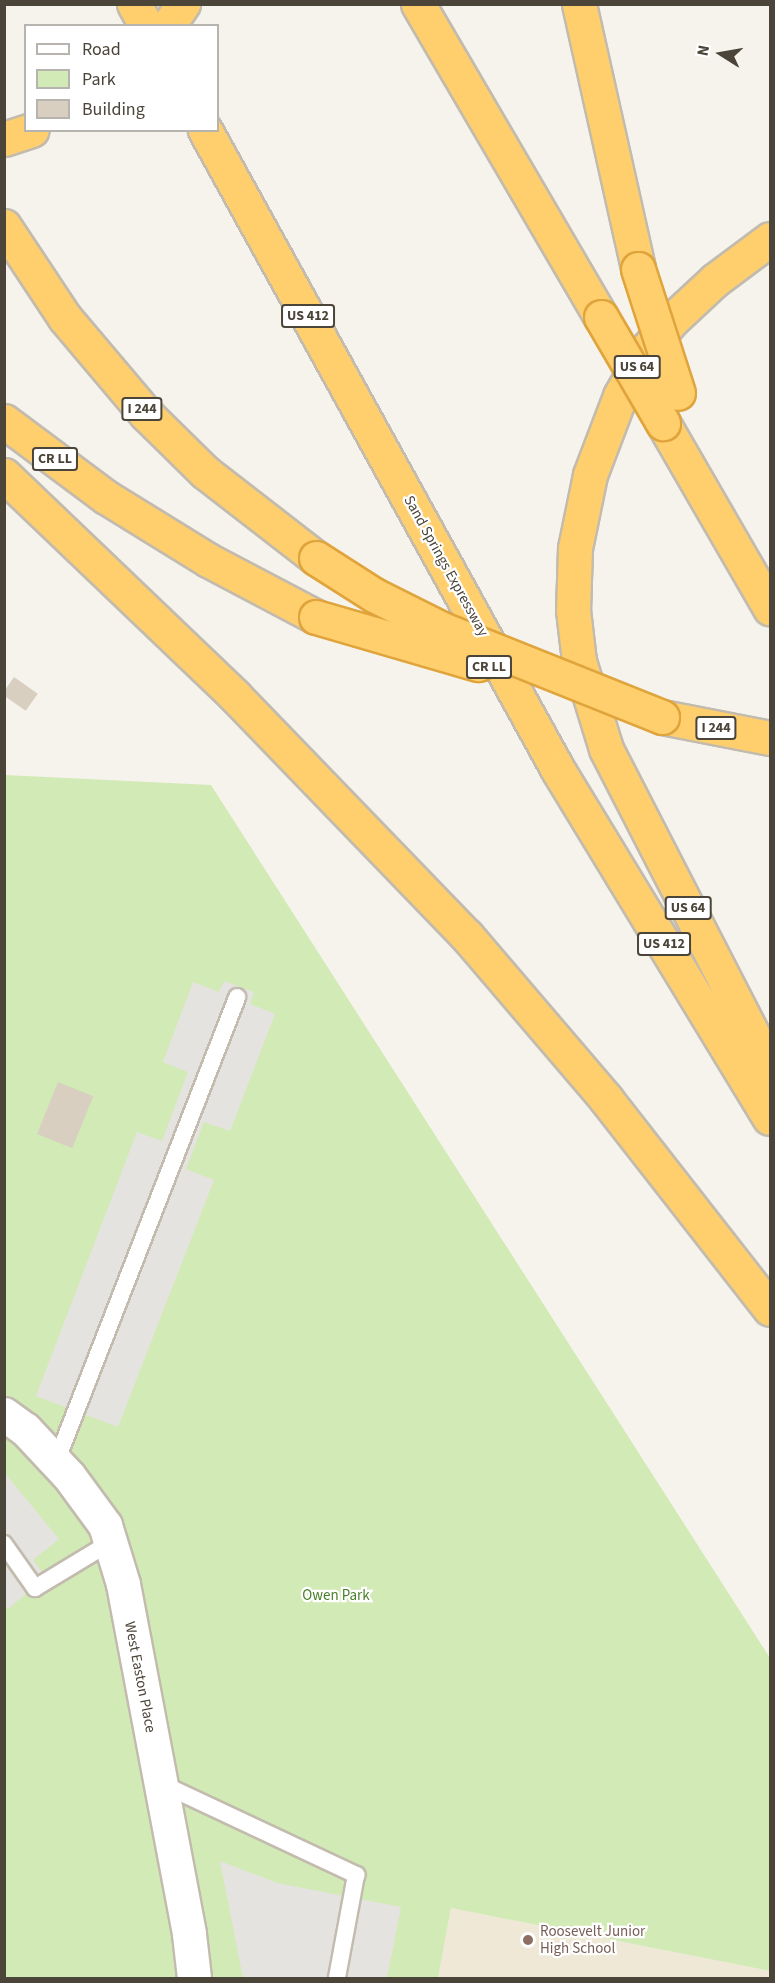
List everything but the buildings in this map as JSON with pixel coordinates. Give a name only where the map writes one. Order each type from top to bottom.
[{"type":"highway","points":[[134,4],[145,24]]},
{"type":"highway","points":[[169,24],[183,4]]},
{"type":"highway","points":[[418,4],[771,608]]},
{"type":"highway","points":[[579,4],[638,269],[718,516]]},
{"type":"highway","points":[[4,139],[26,132]]},
{"type":"highway","name":"Sand Springs Expressway","points":[[206,132],[558,770],[771,1118]]},
{"type":"highway","name":"I 244","points":[[4,226],[65,318],[146,414],[205,472],[316,558],[374,595],[442,629],[662,717],[771,738]]},
{"type":"highway","name":"US 64","points":[[771,239],[715,280],[673,319],[647,350],[620,396],[590,475],[575,548],[573,610],[579,661],[606,748],[771,1068]]},
{"type":"highway","name":"CR LL","points":[[4,421],[106,497],[208,560],[316,617],[662,717]]},
{"type":"highway","points":[[4,475],[235,696],[467,936],[606,1099],[771,1309]]},
{"type":"street","name":"West Easton Place","points":[[4,1414],[25,1429],[56,1462],[105,1525],[111,1542],[123,1584],[194,1978]]},
{"type":"lane","points":[[56,1462],[237,997]]},
{"type":"lane","points":[[4,1544],[35,1588],[111,1542]]},
{"type":"lane","points":[[160,1783],[356,1875],[337,1978]]},
{"type":"shaded area","points":[[224,981],[254,992],[250,1004],[275,1014],[230,1131],[204,1122],[186,1169],[214,1180],[118,1427],[36,1396],[137,1132],[162,1141],[188,1072],[163,1062],[193,982],[219,992]]},
{"type":"shaded area","points":[[4,1472],[59,1539],[33,1560],[46,1577],[8,1609],[4,1604]]},
{"type":"shaded area","points":[[220,1861],[277,1883],[401,1907],[387,1978],[243,1978]]},
{"type":"shaded area","name":"Roosevelt Junior High School","points":[[451,1908],[770,1971],[770,1978],[438,1978]]},
{"type":"green space","name":"Owen Park","points":[[5,775],[211,785],[770,1658],[770,1971],[451,1908],[438,1978],[5,1978]]},
{"type":"place","name":"Roosevelt Junior High School","points":[[528,1940]]}]
